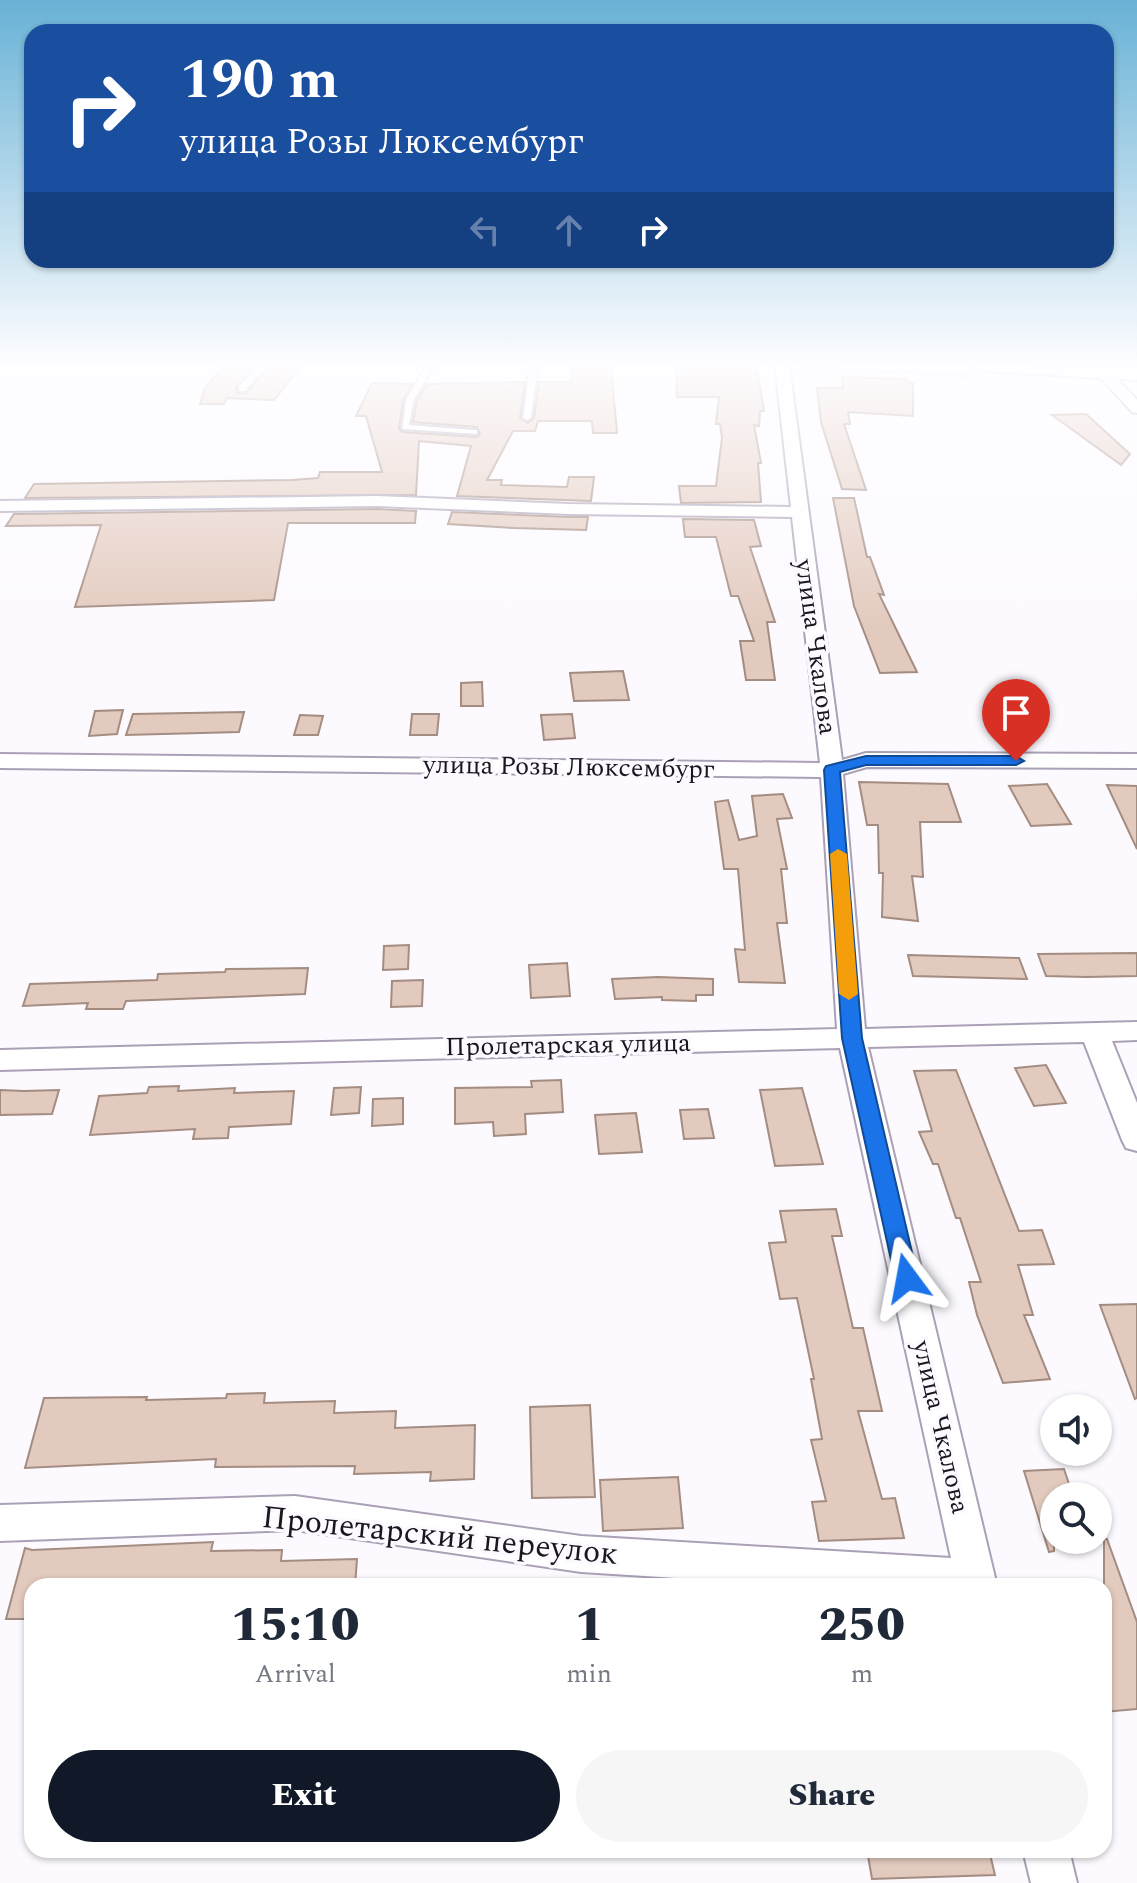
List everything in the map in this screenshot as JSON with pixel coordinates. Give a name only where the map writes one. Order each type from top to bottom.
[{"type":"street","name":"улица Чкалова","points":[[792,453],[832,770],[852,1038],[975,1578]]},
{"type":"street","points":[[0,506],[377,501],[569,509],[798,512]]},
{"type":"street","name":"улица Розы Люксембург","points":[[0,761],[832,770],[866,760],[1137,761]]},
{"type":"street","name":"Пролетарская улица","points":[[0,1060],[1137,1031]]},
{"type":"street","points":[[1094,1032],[1137,1140]]},
{"type":"street","name":"Пролетарский переулок","points":[[0,1523],[295,1513],[581,1554],[920,1578]]},
{"type":"street","points":[[1048,1858],[1054,1883]]},
{"type":"building","points":[[377,453],[418,453],[416,495],[25,498],[34,484],[292,480],[318,478],[320,472],[382,472]]},
{"type":"building","points":[[469,453],[501,453],[487,480],[502,480],[501,485],[567,487],[569,477],[594,477],[591,501],[457,496]]},
{"type":"building","points":[[720,453],[759,453],[761,502],[681,503],[679,486],[716,486]]},
{"type":"building","points":[[831,453],[854,453],[866,490],[842,489]]},
{"type":"building","points":[[1104,453],[1129,453],[1121,465]]},
{"type":"building","points":[[833,498],[854,498],[867,557],[870,557],[884,595],[879,594],[917,672],[880,673],[854,606]]},
{"type":"building","points":[[416,511],[415,523],[288,523],[274,600],[75,607],[101,525],[6,526],[14,514]]},
{"type":"building","points":[[452,512],[588,517],[586,530],[514,528],[448,524]]},
{"type":"building","points":[[683,519],[754,520],[761,546],[750,547],[775,622],[767,622],[775,680],[746,680],[740,641],[754,641],[738,596],[731,596],[716,537],[685,537]]},
{"type":"building","points":[[623,671],[629,700],[574,701],[570,673]]},
{"type":"building","points":[[482,682],[483,706],[461,706],[461,683]]},
{"type":"building","points":[[123,710],[117,734],[89,736],[95,711]]},
{"type":"building","points":[[244,712],[239,732],[126,735],[133,714]]},
{"type":"building","points":[[412,714],[439,714],[437,735],[410,735]]},
{"type":"building","points":[[572,714],[575,738],[544,740],[541,715]]},
{"type":"building","points":[[300,715],[323,716],[318,735],[294,735]]},
{"type":"building","points":[[859,782],[948,784],[961,822],[920,822],[923,877],[912,876],[918,921],[882,917],[883,873],[879,873],[878,825],[867,825]]},
{"type":"building","points":[[1047,784],[1071,824],[1031,826],[1009,786]]},
{"type":"building","points":[[1107,785],[1137,786],[1137,849]]},
{"type":"building","points":[[783,794],[792,818],[777,819],[787,869],[781,869],[787,923],[777,923],[785,983],[739,982],[735,949],[745,950],[738,869],[724,869],[715,802],[728,800],[739,840],[757,836],[752,796]]},
{"type":"building","points":[[409,945],[408,969],[383,970],[384,946]]},
{"type":"building","points":[[1137,953],[1137,976],[1086,977],[1046,976],[1038,954]]},
{"type":"building","points":[[908,955],[1019,958],[1027,979],[913,976]]},
{"type":"building","points":[[567,963],[570,996],[531,998],[529,965]]},
{"type":"building","points":[[308,968],[305,994],[126,1001],[123,1009],[86,1009],[88,1003],[23,1006],[30,984],[157,980],[158,974],[225,972],[226,969]]},
{"type":"building","points":[[612,979],[713,979],[713,995],[696,995],[696,1001],[662,1000],[662,997],[615,999]]},
{"type":"building","points":[[423,980],[422,1006],[391,1007],[392,981]]},
{"type":"building","points":[[1046,1065],[1066,1103],[1034,1106],[1015,1068]]},
{"type":"building","points":[[956,1070],[1019,1231],[1042,1230],[1054,1264],[1018,1265],[1033,1315],[1024,1315],[1050,1379],[1003,1383],[977,1315],[969,1282],[981,1282],[960,1218],[956,1218],[938,1164],[933,1164],[919,1132],[932,1131],[914,1071]]},
{"type":"building","points":[[561,1080],[563,1112],[525,1114],[526,1134],[494,1136],[493,1122],[455,1124],[455,1088],[532,1087],[531,1081]]},
{"type":"building","points":[[179,1086],[178,1091],[235,1088],[234,1093],[294,1091],[291,1124],[229,1127],[228,1138],[193,1139],[195,1129],[90,1135],[99,1096],[147,1093],[149,1087]]},
{"type":"building","points":[[361,1087],[359,1113],[331,1115],[334,1088]]},
{"type":"building","points":[[802,1088],[823,1164],[775,1166],[760,1090]]},
{"type":"building","points":[[0,1090],[59,1090],[52,1114],[0,1115]]},
{"type":"building","points":[[403,1098],[403,1124],[372,1126],[373,1099]]},
{"type":"building","points":[[708,1109],[714,1138],[684,1139],[680,1110]]},
{"type":"building","points":[[636,1113],[642,1152],[599,1154],[595,1115]]},
{"type":"building","points":[[836,1209],[842,1236],[832,1236],[853,1328],[863,1328],[882,1411],[858,1411],[882,1499],[895,1498],[904,1538],[819,1541],[812,1502],[826,1501],[811,1440],[822,1439],[811,1379],[814,1379],[797,1298],[780,1299],[769,1243],[786,1242],[780,1211]]},
{"type":"building","points":[[1137,1304],[1137,1398],[1135,1399],[1100,1305]]},
{"type":"building","points":[[265,1393],[264,1403],[335,1401],[334,1413],[396,1411],[395,1428],[475,1425],[474,1479],[430,1481],[431,1472],[354,1474],[355,1466],[215,1467],[216,1459],[25,1468],[44,1398],[147,1397],[146,1400],[226,1398],[227,1394]]},
{"type":"building","points":[[590,1405],[595,1497],[532,1498],[530,1407]]},
{"type":"building","points":[[1064,1469],[1068,1482],[1040,1482],[1040,1523],[1024,1471]]},
{"type":"building","points":[[678,1477],[683,1528],[603,1531],[600,1480]]},
{"type":"building","points":[[213,1542],[211,1551],[282,1550],[281,1561],[357,1559],[356,1578],[24,1578],[24,1619],[6,1619],[25,1548]]},
{"type":"building","points":[[1112,1553],[1137,1622],[1137,1709],[1112,1711],[1112,1578],[1104,1578],[1104,1554]]},
{"type":"building","points":[[868,1858],[991,1858],[995,1875],[872,1879]]},
{"type":"slow traffic","points":[[838,854],[849,994]]},
{"type":"route","points":[[907,1278],[852,1038],[832,770],[866,760],[1016,761]]}]
